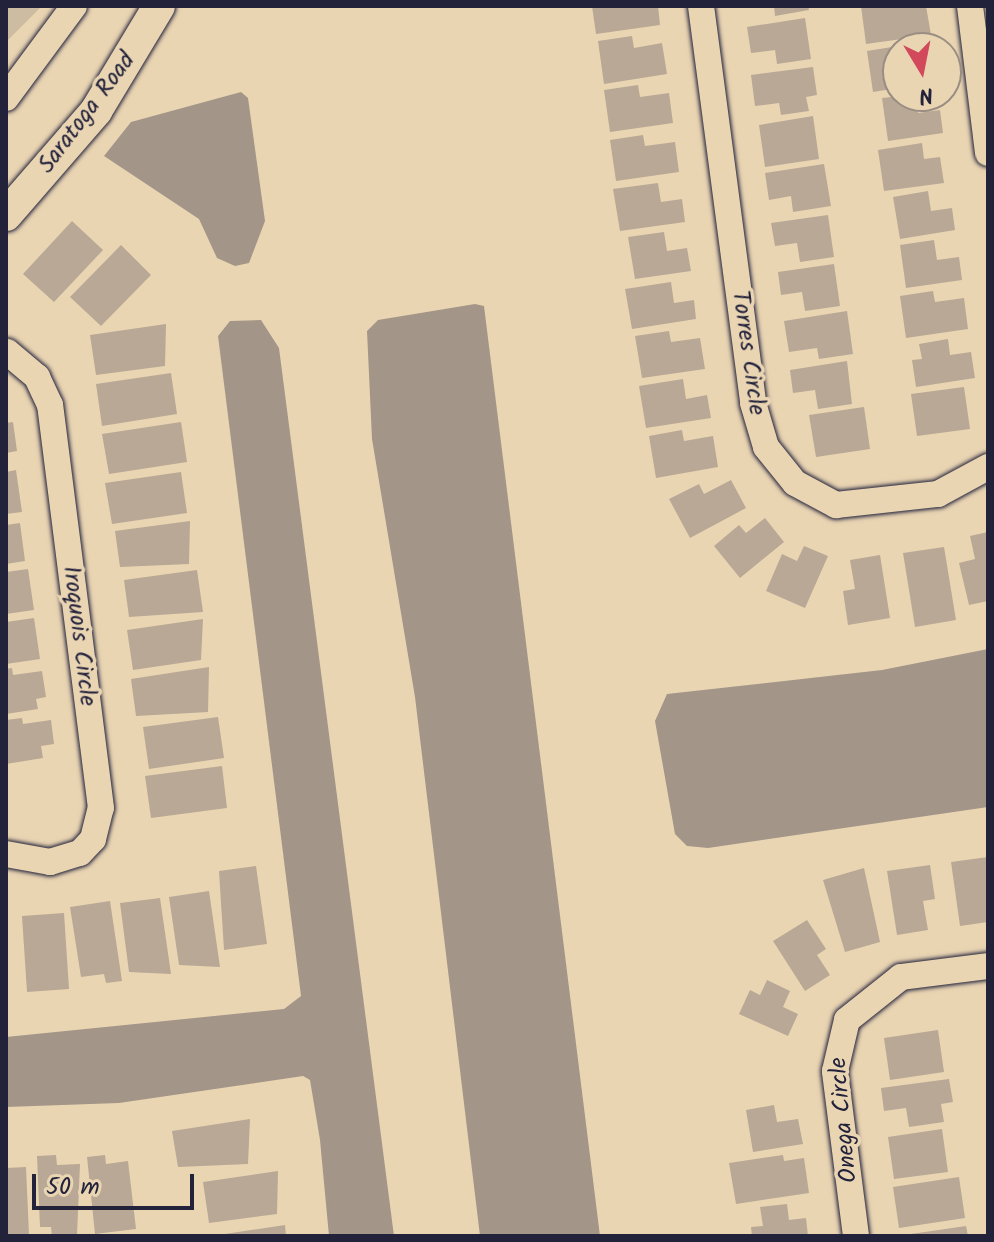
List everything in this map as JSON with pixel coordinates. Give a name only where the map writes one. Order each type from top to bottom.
[{"type":"street","points":[[6,98],[74,6]]},
{"type":"street","name":"Saratoga Road","points":[[6,215],[96,111],[159,6]]},
{"type":"street","name":"Torres Circle","points":[[701,6],[753,403],[766,447],[795,483],[836,505],[938,494],[988,467]]},
{"type":"street","points":[[970,6],[982,54],[988,153]]},
{"type":"street","name":"Iroquois Circle","points":[[6,854],[50,862],[80,853],[93,839],[101,808],[50,405],[37,377],[7,352]]},
{"type":"street","name":"Onega Circle","points":[[856,1236],[835,1071],[847,1020],[901,977],[988,966]]},
{"type":"shaded area","points":[[6,6],[42,6],[6,42]]},
{"type":"shaded area","points":[[241,92],[248,98],[265,221],[249,263],[235,266],[217,258],[199,219],[104,156],[131,122]]},
{"type":"shaded area","points":[[475,304],[484,306],[600,1236],[480,1236],[415,697],[372,439],[367,331],[378,320]]},
{"type":"shaded area","points":[[261,320],[279,348],[394,1236],[329,1236],[320,1140],[310,1080],[303,1076],[119,1103],[6,1107],[6,1037],[284,1009],[301,996],[218,336],[230,321]]},
{"type":"shaded area","points":[[988,649],[988,807],[708,848],[687,846],[675,834],[655,721],[667,694],[882,670]]},
{"type":"building","points":[[592,6],[658,6],[660,25],[596,34]]},
{"type":"building","points":[[774,6],[808,6],[809,10],[775,16]]},
{"type":"building","points":[[861,6],[926,6],[930,32],[882,32],[882,42],[866,44]]},
{"type":"building","points":[[805,18],[811,59],[777,64],[775,50],[751,53],[747,27]]},
{"type":"building","points":[[632,36],[634,48],[662,43],[667,74],[604,84],[598,41]]},
{"type":"building","points":[[882,49],[882,91],[873,92],[867,51]]},
{"type":"building","points":[[813,67],[817,95],[806,97],[809,111],[781,115],[779,103],[755,106],[751,75]]},
{"type":"building","points":[[638,85],[640,97],[669,93],[673,123],[610,132],[604,90]]},
{"type":"building","points":[[884,112],[940,112],[943,133],[888,141]]},
{"type":"building","points":[[813,116],[819,159],[765,167],[759,125]]},
{"type":"building","points":[[643,135],[645,146],[675,142],[679,172],[616,181],[610,140]]},
{"type":"building","points":[[922,143],[924,159],[940,157],[944,183],[884,191],[878,150]]},
{"type":"building","points":[[824,164],[831,206],[793,212],[791,196],[769,200],[765,173]]},
{"type":"building","points":[[658,183],[661,202],[682,199],[685,222],[620,231],[613,189]]},
{"type":"building","points":[[928,191],[931,211],[952,208],[955,230],[900,239],[893,197]]},
{"type":"building","points":[[828,215],[834,257],[800,262],[797,243],[775,246],[771,223]]},
{"type":"building","points":[[72,221],[103,250],[54,302],[23,274]]},
{"type":"building","points":[[664,232],[667,251],[687,248],[691,271],[635,279],[628,237]]},
{"type":"building","points":[[934,240],[937,260],[959,257],[962,280],[906,288],[900,245]]},
{"type":"building","points":[[121,245],[151,275],[101,326],[70,297]]},
{"type":"building","points":[[834,264],[840,306],[805,311],[802,292],[781,295],[778,272]]},
{"type":"building","points":[[671,282],[674,303],[694,300],[696,319],[632,329],[625,289]]},
{"type":"building","points":[[933,291],[935,302],[964,298],[968,329],[906,338],[900,296]]},
{"type":"building","points":[[847,311],[853,354],[819,359],[817,348],[789,352],[784,321]]},
{"type":"building","points":[[166,324],[165,366],[96,375],[90,335]]},
{"type":"building","points":[[669,331],[671,342],[700,338],[705,369],[642,378],[635,336]]},
{"type":"building","points":[[948,339],[950,355],[971,352],[975,378],[916,387],[912,360],[922,359],[919,344]]},
{"type":"building","points":[[847,361],[852,404],[818,409],[815,390],[793,393],[790,370]]},
{"type":"building","points":[[171,373],[177,414],[102,426],[96,384]]},
{"type":"building","points":[[683,379],[686,399],[707,395],[711,418],[646,428],[639,386]]},
{"type":"building","points":[[964,387],[970,429],[917,436],[911,394]]},
{"type":"building","points":[[864,407],[870,449],[816,457],[809,415]]},
{"type":"building","points":[[13,422],[17,451],[6,453],[6,423]]},
{"type":"building","points":[[181,422],[187,462],[109,474],[102,434]]},
{"type":"building","points":[[682,430],[684,441],[713,436],[718,467],[656,478],[649,436]]},
{"type":"building","points":[[16,470],[22,512],[6,514],[6,472]]},
{"type":"building","points":[[181,472],[187,513],[112,524],[105,483]]},
{"type":"building","points":[[731,480],[746,508],[690,538],[669,499],[699,484],[704,494]]},
{"type":"building","points":[[765,518],[784,542],[740,578],[714,546],[739,525],[746,533]]},
{"type":"building","points":[[190,521],[189,564],[120,567],[115,531]]},
{"type":"building","points":[[20,523],[25,561],[6,564],[6,525]]},
{"type":"building","points":[[988,532],[988,601],[969,605],[959,563],[975,559],[970,536]]},
{"type":"building","points":[[804,546],[828,556],[805,608],[766,591],[782,554],[797,561]]},
{"type":"building","points":[[944,547],[956,620],[915,627],[903,553]]},
{"type":"building","points":[[880,555],[890,618],[848,625],[843,591],[855,589],[850,560]]},
{"type":"building","points":[[28,569],[34,610],[6,614],[6,572]]},
{"type":"building","points":[[197,570],[203,612],[129,617],[124,580]]},
{"type":"building","points":[[34,618],[40,659],[6,664],[6,622]]},
{"type":"building","points":[[203,619],[201,660],[133,670],[127,630]]},
{"type":"building","points":[[209,667],[208,712],[136,716],[131,679]]},
{"type":"building","points":[[12,668],[13,675],[42,671],[46,697],[36,699],[38,709],[6,714],[6,669]]},
{"type":"building","points":[[218,717],[224,758],[149,769],[143,727]]},
{"type":"building","points":[[22,718],[23,724],[51,720],[54,744],[41,746],[43,758],[6,764],[6,720]]},
{"type":"building","points":[[222,766],[227,808],[151,818],[145,776]]},
{"type":"building","points":[[988,857],[988,922],[960,926],[951,862]]},
{"type":"building","points":[[930,865],[935,899],[923,901],[928,930],[897,935],[887,871]]},
{"type":"building","points":[[256,866],[267,944],[224,950],[219,871]]},
{"type":"building","points":[[864,868],[880,942],[845,952],[823,880]]},
{"type":"building","points":[[209,891],[220,967],[179,965],[169,897]]},
{"type":"building","points":[[160,898],[171,974],[129,972],[120,903]]},
{"type":"building","points":[[110,901],[122,981],[106,983],[104,974],[81,977],[70,907]]},
{"type":"building","points":[[64,913],[69,989],[27,992],[22,916]]},
{"type":"building","points":[[807,920],[826,949],[817,955],[830,975],[805,991],[773,941]]},
{"type":"building","points":[[767,980],[790,991],[783,1007],[798,1014],[788,1036],[739,1014],[750,990],[760,995]]},
{"type":"building","points":[[938,1030],[944,1072],[890,1080],[884,1038]]},
{"type":"building","points":[[949,1079],[953,1102],[941,1104],[944,1122],[909,1127],[906,1108],[884,1111],[881,1088]]},
{"type":"building","points":[[774,1105],[777,1122],[798,1119],[803,1144],[753,1152],[746,1110]]},
{"type":"building","points":[[250,1119],[248,1164],[178,1167],[172,1131]]},
{"type":"building","points":[[942,1129],[948,1172],[894,1179],[888,1137]]},
{"type":"building","points":[[56,1155],[57,1165],[80,1164],[77,1235],[52,1236],[51,1227],[40,1227],[37,1156]]},
{"type":"building","points":[[105,1155],[106,1164],[128,1161],[136,1229],[95,1234],[87,1157]]},
{"type":"building","points":[[783,1155],[784,1161],[804,1158],[809,1193],[736,1204],[729,1163]]},
{"type":"building","points":[[26,1167],[29,1235],[6,1236],[6,1168]]},
{"type":"building","points":[[278,1171],[277,1214],[209,1223],[203,1182]]},
{"type":"building","points":[[959,1177],[965,1218],[899,1228],[893,1187]]},
{"type":"building","points":[[787,1204],[789,1220],[806,1218],[808,1236],[752,1236],[751,1227],[763,1226],[760,1207]]},
{"type":"building","points":[[285,1225],[286,1236],[225,1236],[225,1234]]},
{"type":"building","points":[[966,1226],[968,1236],[911,1234]]}]
